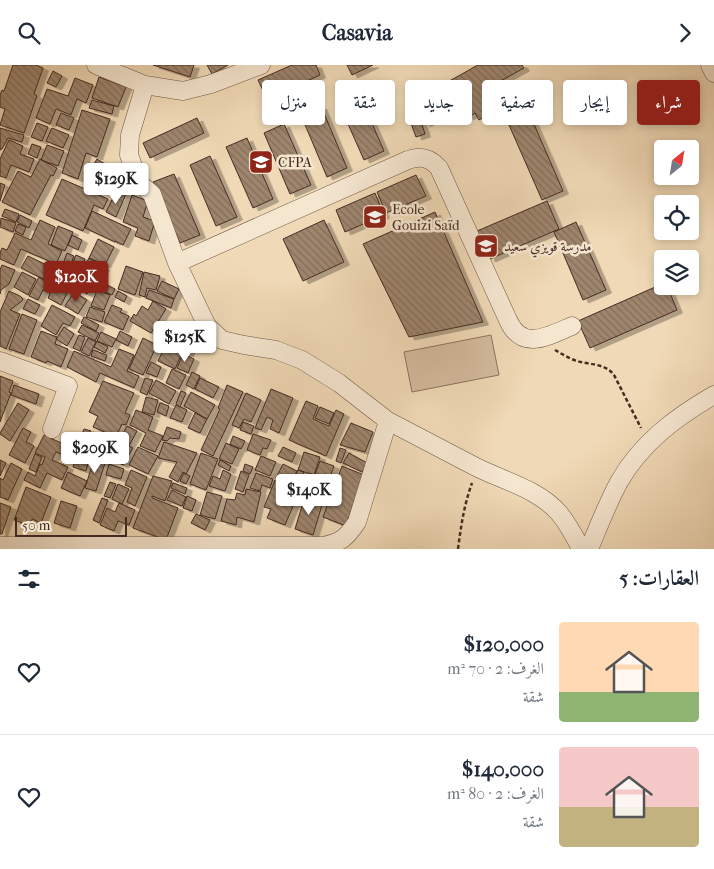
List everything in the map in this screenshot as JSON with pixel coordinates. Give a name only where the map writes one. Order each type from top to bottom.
[{"type":"street","points":[[96,65],[145,85],[183,91],[211,84],[261,65]]},
{"type":"street","points":[[710,65],[714,73]]},
{"type":"street","points":[[145,85],[130,135],[129,155],[139,183],[152,194],[177,263],[207,326],[222,340],[276,350],[302,360],[339,383],[388,421],[478,468],[544,499],[559,513],[581,549]]},
{"type":"street","points":[[177,263],[408,160],[422,157],[429,159],[440,167],[511,327],[516,333],[522,337],[537,339],[547,337],[572,326]]},
{"type":"street","points":[[0,361],[68,387],[52,429]]},
{"type":"street","points":[[589,549],[619,482],[639,453],[661,431],[714,395]]},
{"type":"street","points":[[0,546],[323,546],[336,543],[348,535],[357,522],[388,421]]},
{"type":"path","points":[[537,339],[575,360],[606,367],[610,370],[649,443]]},
{"type":"path","points":[[458,549],[461,525],[468,496],[478,468]]},
{"type":"shaded area","points":[[491,335],[499,375],[412,392],[404,352]]},
{"type":"building","points":[[13,65],[36,65],[43,68],[34,94],[37,96],[24,133],[0,125],[5,109],[0,107],[0,95],[2,90],[4,91]]},
{"type":"building","points":[[153,65],[194,65],[190,77]]},
{"type":"building","points":[[207,65],[228,65],[212,74]]},
{"type":"building","points":[[292,65],[316,65],[320,75],[309,80],[262,80],[262,88],[258,80]]},
{"type":"building","points":[[347,65],[373,65],[352,75]]},
{"type":"building","points":[[478,65],[522,65],[524,68],[503,80],[482,80],[482,118],[479,120],[475,113],[472,115],[472,80],[451,80]]},
{"type":"building","points":[[53,71],[62,76],[56,87],[47,83]]},
{"type":"building","points":[[99,77],[126,87],[118,107],[92,98]]},
{"type":"building","points":[[75,78],[93,85],[86,103],[77,99],[71,115],[56,109],[50,124],[36,118],[47,89],[68,96]]},
{"type":"building","points":[[92,100],[114,106],[112,114],[89,108]]},
{"type":"building","points":[[82,110],[110,119],[97,157],[86,153],[78,179],[62,173]]},
{"type":"building","points":[[61,113],[74,118],[69,130],[56,125]]},
{"type":"building","points":[[325,116],[347,168],[327,177],[305,125],[325,125]]},
{"type":"building","points":[[197,118],[204,133],[150,158],[143,143]]},
{"type":"building","points":[[37,123],[48,127],[42,141],[31,137]]},
{"type":"building","points":[[284,125],[311,185],[290,194],[264,133]]},
{"type":"building","points":[[348,125],[373,125],[384,151],[364,160]]},
{"type":"building","points":[[412,125],[422,125],[425,134],[416,137]]},
{"type":"building","points":[[509,125],[534,125],[563,191],[542,200]]},
{"type":"building","points":[[0,128],[24,135],[22,142],[8,138],[0,150]]},
{"type":"building","points":[[52,128],[69,135],[63,148],[46,141]]},
{"type":"building","points":[[247,138],[273,199],[253,208],[226,147]]},
{"type":"building","points":[[9,140],[23,146],[20,154],[34,159],[29,172],[11,165],[6,178],[0,176],[0,159]]},
{"type":"building","points":[[32,144],[41,147],[37,158],[28,154]]},
{"type":"building","points":[[47,145],[64,151],[58,166],[41,160]]},
{"type":"building","points":[[210,156],[237,217],[216,226],[190,165]]},
{"type":"building","points":[[40,159],[57,168],[53,176],[51,175],[30,215],[2,202],[18,171],[31,177]]},
{"type":"building","points":[[97,159],[108,166],[99,179],[88,173]]},
{"type":"building","points":[[174,174],[200,235],[180,243],[153,182]]},
{"type":"building","points":[[416,175],[426,196],[386,213],[377,192]]},
{"type":"building","points":[[62,179],[108,199],[103,209],[94,205],[83,231],[46,215]]},
{"type":"building","points":[[0,183],[5,185],[0,201]]},
{"type":"building","points":[[121,192],[126,194],[116,217],[106,212],[113,198],[118,200]]},
{"type":"building","points":[[375,193],[384,215],[345,232],[336,210]]},
{"type":"building","points":[[132,195],[148,201],[143,217],[155,221],[149,241],[135,236],[138,228],[123,222]]},
{"type":"building","points":[[547,201],[559,229],[490,259],[477,231]]},
{"type":"building","points":[[5,209],[19,214],[16,222],[2,216]]},
{"type":"building","points":[[92,211],[131,229],[123,245],[85,228]]},
{"type":"building","points":[[435,212],[483,322],[409,337],[363,244]]},
{"type":"building","points":[[20,215],[32,221],[29,228],[17,222]]},
{"type":"building","points":[[1,218],[16,223],[13,232],[0,227]]},
{"type":"building","points":[[40,220],[55,227],[48,244],[62,251],[56,264],[21,249],[14,265],[0,259],[2,248],[7,250],[15,233],[31,240]]},
{"type":"building","points":[[324,220],[344,262],[303,281],[283,239]]},
{"type":"building","points":[[576,222],[606,290],[583,300],[554,232]]},
{"type":"building","points":[[18,224],[26,227],[23,235],[15,231]]},
{"type":"building","points":[[58,226],[73,232],[65,251],[51,245]]},
{"type":"building","points":[[72,235],[82,240],[78,250],[68,245]]},
{"type":"building","points":[[98,239],[114,247],[105,265],[89,258]]},
{"type":"building","points":[[67,253],[74,256],[68,272],[61,269]]},
{"type":"building","points":[[76,255],[85,259],[78,275],[69,271]]},
{"type":"building","points":[[28,256],[57,270],[51,283],[21,268]]},
{"type":"building","points":[[89,258],[104,267],[96,282],[81,273]]},
{"type":"building","points":[[2,265],[15,270],[9,284],[1,290],[0,294],[0,270]]},
{"type":"building","points":[[126,266],[143,272],[135,295],[118,289]]},
{"type":"building","points":[[22,272],[36,279],[28,295],[14,287]]},
{"type":"building","points":[[144,272],[160,276],[156,290],[147,288],[145,297],[139,295]]},
{"type":"building","points":[[80,275],[93,282],[87,294],[74,287]]},
{"type":"building","points":[[39,277],[61,289],[65,280],[72,284],[61,305],[48,298],[50,293],[43,290],[38,300],[29,296]]},
{"type":"building","points":[[162,281],[179,289],[174,299],[157,291]]},
{"type":"building","points":[[101,282],[115,289],[112,295],[98,289]]},
{"type":"building","points":[[654,288],[654,295],[671,295],[677,310],[590,348],[578,321]]},
{"type":"building","points":[[97,290],[110,295],[104,310],[91,306]]},
{"type":"building","points":[[149,290],[174,299],[171,308],[146,298]]},
{"type":"building","points":[[9,291],[23,299],[10,310],[20,314],[6,349],[0,346],[0,312]]},
{"type":"building","points":[[118,291],[127,296],[124,302],[115,297]]},
{"type":"building","points":[[74,292],[87,300],[78,314],[65,306]]},
{"type":"building","points":[[28,299],[40,305],[35,314],[23,309]]},
{"type":"building","points":[[153,301],[166,309],[151,333],[130,321],[134,314],[136,316],[142,306],[148,310]]},
{"type":"building","points":[[52,305],[75,317],[70,326],[63,323],[56,335],[41,326]]},
{"type":"building","points":[[112,305],[122,309],[120,312],[129,316],[123,330],[104,322]]},
{"type":"building","points":[[90,307],[105,312],[102,322],[86,317]]},
{"type":"building","points":[[22,314],[37,320],[24,354],[9,349]]},
{"type":"building","points":[[84,317],[99,325],[96,331],[81,323]]},
{"type":"building","points":[[82,325],[99,333],[95,341],[78,332]]},
{"type":"building","points":[[64,327],[74,334],[67,346],[56,339]]},
{"type":"building","points":[[170,327],[185,333],[177,349],[163,342]]},
{"type":"building","points":[[41,331],[57,337],[55,344],[68,349],[61,367],[31,357]]},
{"type":"building","points":[[120,331],[132,337],[128,346],[116,340]]},
{"type":"building","points":[[101,332],[116,339],[112,347],[97,341]]},
{"type":"building","points":[[186,332],[195,336],[188,354],[179,350]]},
{"type":"building","points":[[79,335],[85,337],[80,351],[73,348]]},
{"type":"building","points":[[88,338],[96,342],[89,356],[81,352]]},
{"type":"building","points":[[143,338],[157,345],[143,375],[129,369]]},
{"type":"building","points":[[97,341],[108,347],[105,353],[94,347]]},
{"type":"building","points":[[165,346],[182,353],[175,369],[158,361]]},
{"type":"building","points":[[119,349],[134,355],[127,371],[139,376],[134,388],[100,373],[96,382],[67,367],[74,351],[111,367]]},
{"type":"building","points":[[93,350],[107,355],[105,361],[91,356]]},
{"type":"building","points":[[183,354],[194,359],[188,373],[177,368]]},
{"type":"building","points":[[151,362],[161,367],[157,377],[146,373]]},
{"type":"building","points":[[172,369],[186,375],[179,389],[166,383]]},
{"type":"building","points":[[192,372],[200,376],[194,389],[186,385]]},
{"type":"building","points":[[0,376],[13,381],[9,392],[11,393],[0,422]]},
{"type":"building","points":[[145,378],[153,380],[147,395],[140,392]]},
{"type":"building","points":[[200,378],[219,387],[213,398],[195,389]]},
{"type":"building","points":[[156,380],[176,391],[169,404],[149,393]]},
{"type":"building","points":[[103,381],[134,393],[125,413],[130,415],[126,425],[122,424],[116,437],[93,427],[98,416],[89,412]]},
{"type":"building","points":[[14,385],[39,394],[36,404],[11,395]]},
{"type":"building","points":[[227,385],[243,392],[213,456],[201,450],[220,409],[218,408]]},
{"type":"building","points":[[271,389],[293,398],[279,433],[270,429],[273,420],[267,417],[261,430],[255,428]]},
{"type":"building","points":[[181,391],[186,393],[180,407],[176,404]]},
{"type":"building","points":[[191,392],[215,405],[207,419],[184,406]]},
{"type":"building","points":[[246,393],[261,400],[251,422],[244,419],[239,428],[232,425]]},
{"type":"building","points":[[146,397],[158,400],[154,415],[142,412]]},
{"type":"building","points":[[306,401],[318,406],[313,419],[329,426],[336,410],[344,414],[326,456],[289,440]]},
{"type":"building","points":[[18,403],[29,410],[10,441],[0,433]]},
{"type":"building","points":[[160,403],[169,406],[166,416],[157,412]]},
{"type":"building","points":[[176,405],[187,410],[182,422],[170,418]]},
{"type":"building","points":[[320,407],[334,413],[329,424],[315,418]]},
{"type":"building","points":[[136,410],[153,417],[148,430],[163,436],[155,452],[140,446],[146,433],[130,425]]},
{"type":"building","points":[[195,413],[207,419],[200,433],[188,428]]},
{"type":"building","points":[[243,422],[254,426],[251,434],[240,430]]},
{"type":"building","points":[[351,423],[373,432],[365,452],[340,445]]},
{"type":"building","points":[[127,426],[137,431],[129,446],[133,448],[123,465],[110,458]]},
{"type":"building","points":[[167,427],[181,432],[179,439],[170,438],[167,441],[162,440]]},
{"type":"building","points":[[23,428],[31,432],[26,442],[34,446],[25,463],[9,455]]},
{"type":"building","points":[[84,429],[91,431],[85,447],[78,444]]},
{"type":"building","points":[[93,432],[116,440],[110,457],[87,449]]},
{"type":"building","points":[[253,434],[271,440],[267,449],[263,448],[260,455],[247,450]]},
{"type":"building","points":[[44,435],[72,448],[68,457],[56,452],[52,460],[68,467],[62,480],[47,473],[40,488],[24,480],[28,472],[35,476],[40,464],[42,465],[45,457],[35,453]]},
{"type":"building","points":[[233,436],[245,441],[241,449],[230,444]]},
{"type":"building","points":[[164,442],[197,453],[186,474],[183,472],[178,482],[169,477],[177,462],[158,458]]},
{"type":"building","points":[[226,443],[239,449],[232,464],[219,459]]},
{"type":"building","points":[[138,447],[158,456],[148,474],[129,465]]},
{"type":"building","points":[[283,447],[296,453],[292,462],[278,456]]},
{"type":"building","points":[[340,448],[346,450],[341,463],[336,461]]},
{"type":"building","points":[[78,450],[91,453],[86,471],[73,467]]},
{"type":"building","points":[[304,452],[320,457],[314,475],[298,470]]},
{"type":"building","points":[[201,453],[218,459],[206,490],[190,484]]},
{"type":"building","points":[[349,453],[367,463],[362,472],[343,463]]},
{"type":"building","points":[[35,454],[42,457],[36,472],[29,469]]},
{"type":"building","points":[[95,456],[106,460],[96,491],[85,488]]},
{"type":"building","points":[[261,456],[276,462],[270,476],[255,470]]},
{"type":"building","points":[[0,460],[6,463],[0,476]]},
{"type":"building","points":[[220,460],[231,466],[229,471],[218,465]]},
{"type":"building","points":[[320,461],[334,466],[329,487],[327,486],[322,498],[308,493]]},
{"type":"building","points":[[11,463],[22,469],[8,500],[0,497],[0,478],[3,480]]},
{"type":"building","points":[[109,464],[124,469],[121,479],[106,475]]},
{"type":"building","points":[[245,464],[253,467],[250,474],[243,471]]},
{"type":"building","points":[[283,464],[297,471],[290,485],[276,478]]},
{"type":"building","points":[[342,466],[364,475],[346,526],[323,517]]},
{"type":"building","points":[[131,470],[147,477],[135,506],[127,502],[132,488],[125,485]]},
{"type":"building","points":[[223,470],[231,474],[225,491],[209,486],[213,476],[220,479]]},
{"type":"building","points":[[298,470],[304,472],[299,485],[293,483]]},
{"type":"building","points":[[241,471],[249,475],[243,492],[235,489]]},
{"type":"building","points":[[68,472],[87,481],[80,496],[61,488]]},
{"type":"building","points":[[184,473],[190,476],[186,484],[180,481]]},
{"type":"building","points":[[256,473],[273,479],[270,488],[262,485],[260,491],[250,488]]},
{"type":"building","points":[[153,476],[172,481],[165,501],[152,496],[152,498],[178,508],[166,540],[133,528]]},
{"type":"building","points":[[275,480],[300,490],[285,525],[267,518],[271,509],[264,507]]},
{"type":"building","points":[[110,482],[116,484],[110,498],[104,496]]},
{"type":"building","points":[[173,483],[187,488],[185,494],[171,488]]},
{"type":"building","points":[[118,484],[129,489],[122,504],[112,499]]},
{"type":"building","points":[[26,487],[51,497],[41,523],[32,519],[30,526],[14,520]]},
{"type":"building","points":[[246,489],[261,492],[254,522],[237,517],[236,525],[221,521],[227,499],[235,500],[237,493],[245,495]]},
{"type":"building","points":[[172,490],[186,497],[182,506],[167,500]]},
{"type":"building","points":[[207,492],[222,496],[215,519],[200,515]]},
{"type":"building","points":[[187,496],[196,500],[192,511],[183,508]]},
{"type":"building","points":[[305,496],[323,502],[313,535],[295,529]]},
{"type":"building","points":[[102,498],[108,500],[99,523],[93,520]]},
{"type":"building","points":[[61,501],[77,506],[70,528],[54,523]]},
{"type":"building","points":[[0,503],[11,507],[2,534],[0,534]]},
{"type":"building","points":[[119,503],[135,510],[129,525],[118,521],[114,531],[100,525],[107,508],[115,512]]},
{"type":"building","points":[[196,514],[210,520],[205,530],[191,523]]},
{"type":"place","name":"CFPA","points":[[261,162]]},
{"type":"place","name":"Ecole Gouizi Saïd","points":[[375,217]]},
{"type":"place","name":"مدرسة قويزي سعيد","points":[[486,246]]}]
